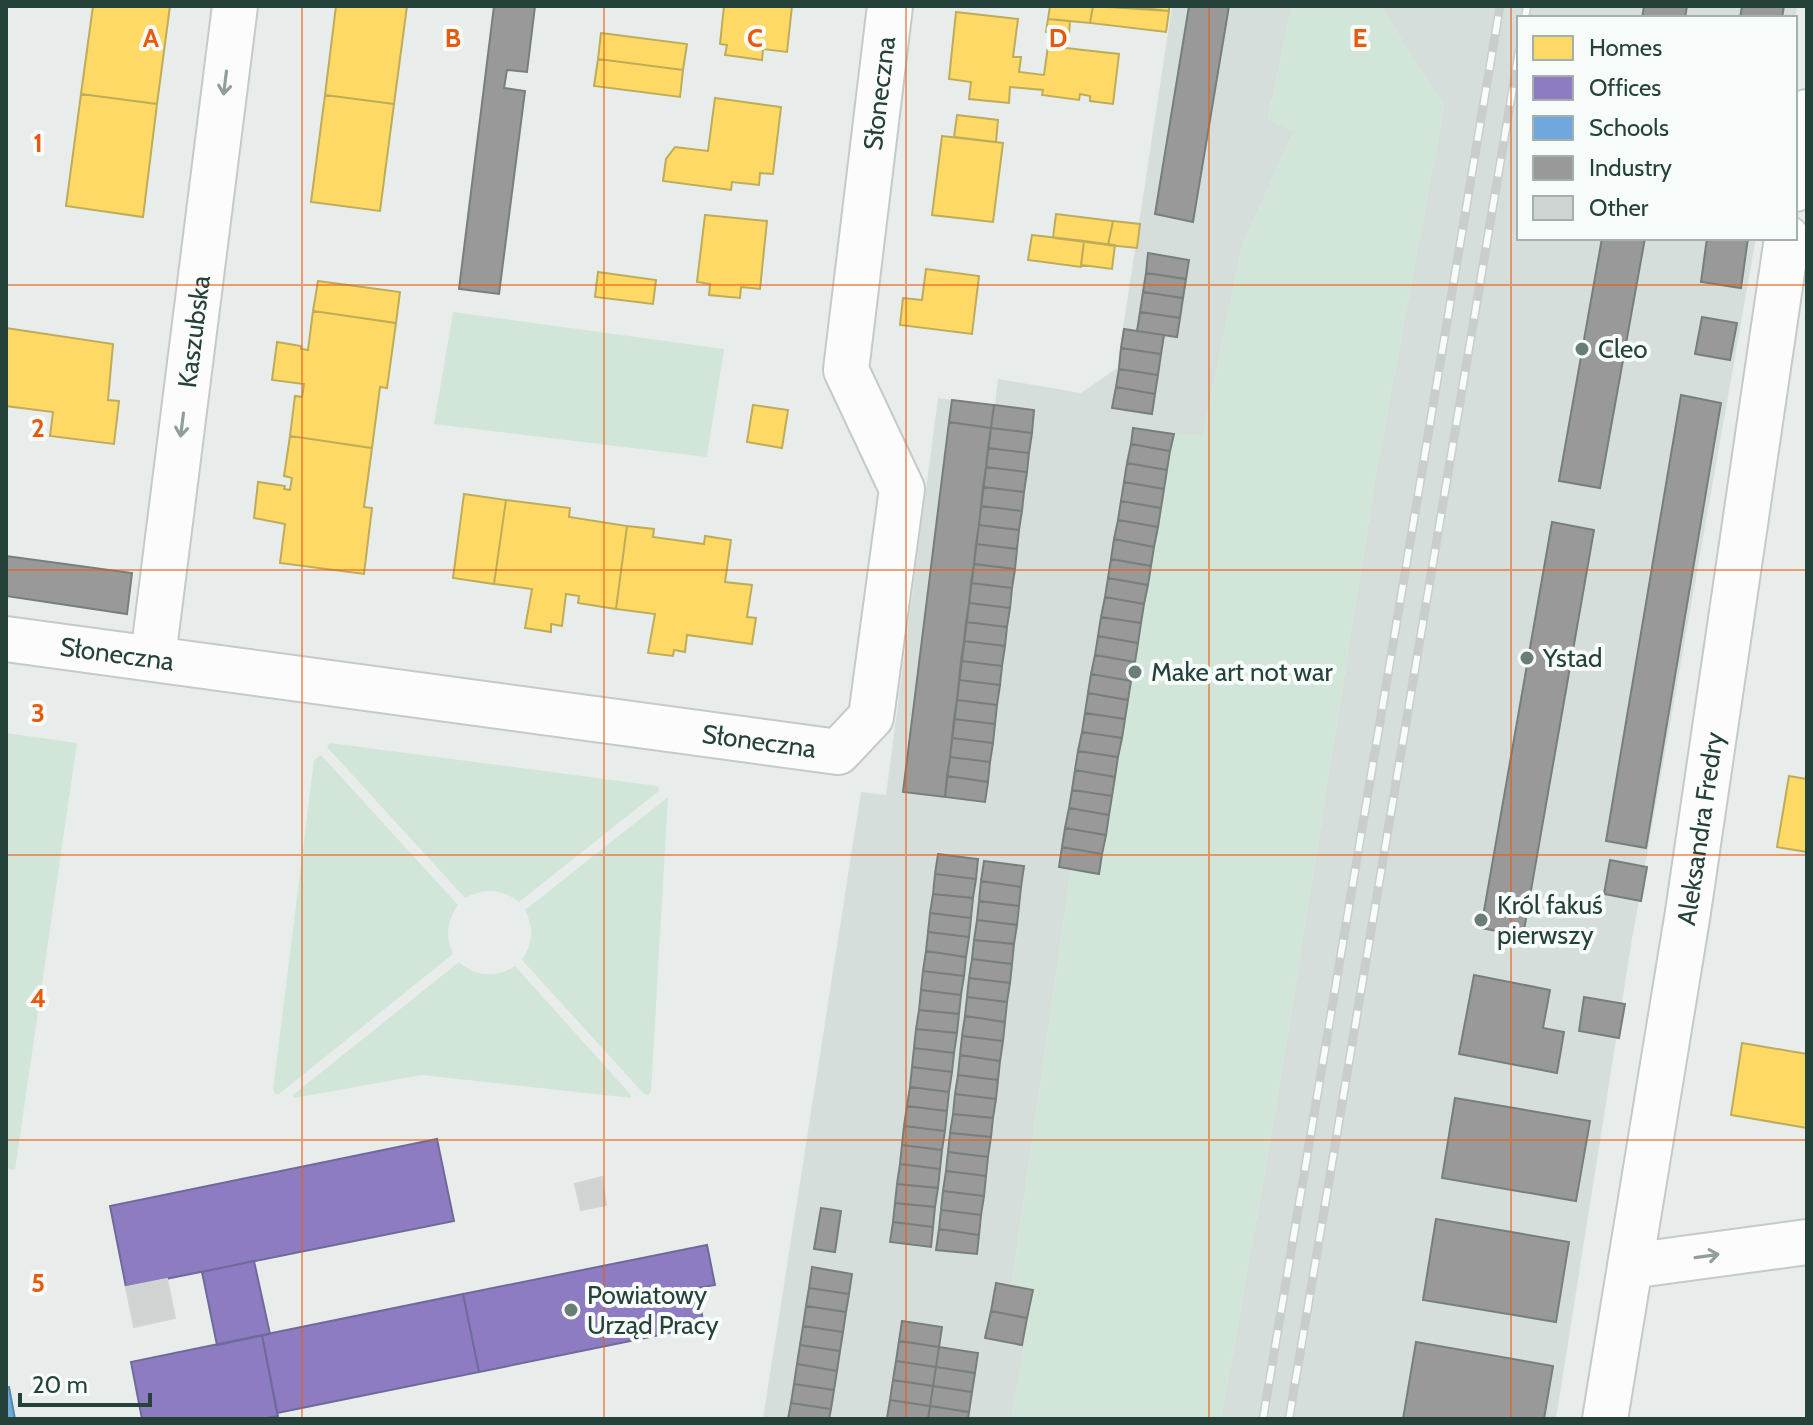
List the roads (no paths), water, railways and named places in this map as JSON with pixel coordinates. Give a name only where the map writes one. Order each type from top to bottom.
[{"type":"street","name":"Kaszubska","points":[[153,657],[235,6]]},
{"type":"street","name":"Słoneczna","points":[[6,639],[838,752],[871,717],[902,489],[846,370],[890,6]]},
{"type":"street","points":[[1797,176],[1807,112]]},
{"type":"street","name":"Aleksandra Fredry","points":[[1605,1419],[1688,912],[1787,240]]},
{"type":"street","points":[[1630,1266],[1807,1242]]},
{"type":"railway","points":[[1263,1419],[1500,6]]},
{"type":"railway","points":[[1525,16],[1527,6]]},
{"type":"railway","points":[[1289,1419],[1517,63]]},
{"type":"place","name":"Cleo","points":[[1582,349]]},
{"type":"place","name":"Ystad","points":[[1527,658]]},
{"type":"place","name":"Make art not war","points":[[1135,672]]},
{"type":"place","name":"Król fakuś pierwszy","points":[[1481,920]]},
{"type":"place","name":"Powiatowy Urząd Pracy","points":[[571,1310]]}]
